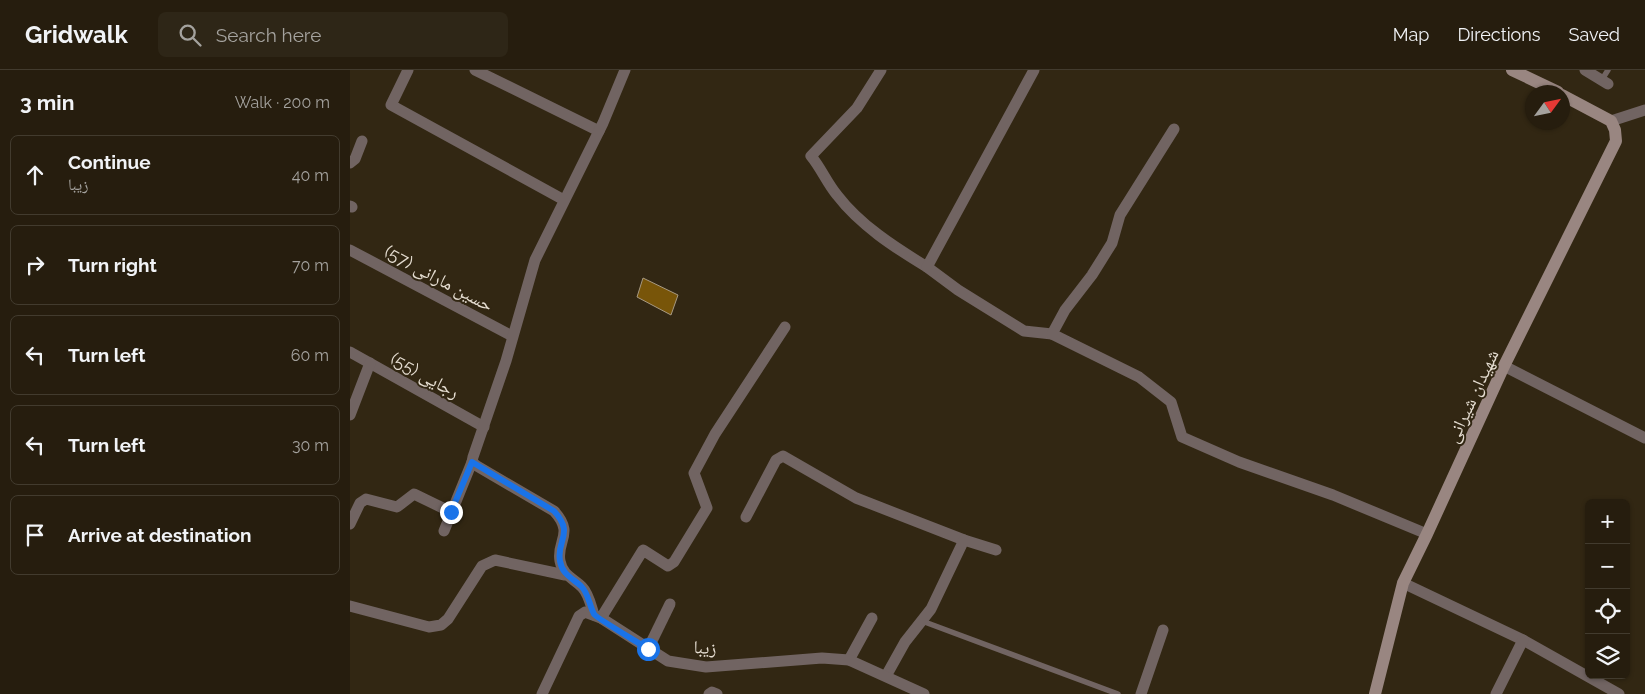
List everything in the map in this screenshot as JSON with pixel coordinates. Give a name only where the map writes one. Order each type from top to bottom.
[{"type":"street","points":[[408,70],[391,105],[564,200]]},
{"type":"street","points":[[475,70],[599,131]]},
{"type":"street","points":[[444,531],[484,427],[535,260],[599,131],[625,70]]},
{"type":"street","points":[[881,70],[856,108],[811,156],[836,195],[865,224],[900,251],[1024,331],[1052,334],[1139,377],[1171,402],[1182,438],[1239,462],[1333,495],[1428,534]]},
{"type":"street","points":[[926,267],[1034,70]]},
{"type":"street","points":[[1512,70],[1543,85]]},
{"type":"street","points":[[1585,70],[1604,83]]},
{"type":"street","points":[[1570,99],[1611,121],[1645,110]]},
{"type":"street","name":"شهیدان شیرانی","points":[[1375,694],[1403,583],[1428,534],[1504,366],[1616,141],[1616,130],[1611,121]]},
{"type":"street","points":[[1052,334],[1065,310],[1092,275],[1112,243],[1120,215],[1174,129]]},
{"type":"street","points":[[350,163],[355,159],[362,141]]},
{"type":"street","name":"حسین مارانی (57)","points":[[350,250],[512,336]]},
{"type":"street","points":[[598,616],[643,550],[668,566],[674,562],[707,508],[694,473],[715,434],[785,326]]},
{"type":"street","name":"رجایی (55)","points":[[350,352],[484,427]]},
{"type":"street","points":[[350,415],[370,363]]},
{"type":"street","points":[[1504,366],[1645,438]]},
{"type":"street","points":[[746,517],[776,460],[783,456],[856,498],[964,540],[996,550]]},
{"type":"street","points":[[472,462],[554,511],[562,520],[564,539],[559,560],[565,575]]},
{"type":"street","points":[[350,524],[360,503],[366,499],[397,507],[414,494],[451,512]]},
{"type":"street","points":[[886,676],[905,642],[931,610],[964,540]]},
{"type":"street","points":[[350,606],[428,627],[441,625],[448,619],[482,566],[495,560],[565,575],[582,587],[598,616]]},
{"type":"street","points":[[1403,583],[1522,640],[1619,694]]},
{"type":"street","points":[[648,649],[670,604]]},
{"type":"street","points":[[542,694],[579,616],[585,612],[598,616]]},
{"type":"street","name":"زیبا","points":[[598,616],[668,661],[706,667],[822,658],[849,660],[924,694]]},
{"type":"street","points":[[849,660],[872,618]]},
{"type":"street","points":[[1141,694],[1163,630]]},
{"type":"street","points":[[1496,694],[1522,640]]},
{"type":"street","points":[[710,694],[712,692],[716,694]]},
{"type":"lane","points":[[1604,83],[1608,70]]},
{"type":"lane","points":[[922,621],[1118,694]]},
{"type":"building","points":[[643,278],[678,295],[671,315],[637,297]]},
{"type":"route","points":[[451,512],[472,462],[554,511],[562,520],[564,539],[559,560],[565,575],[582,587],[589,598],[594,615],[648,649]]}]
